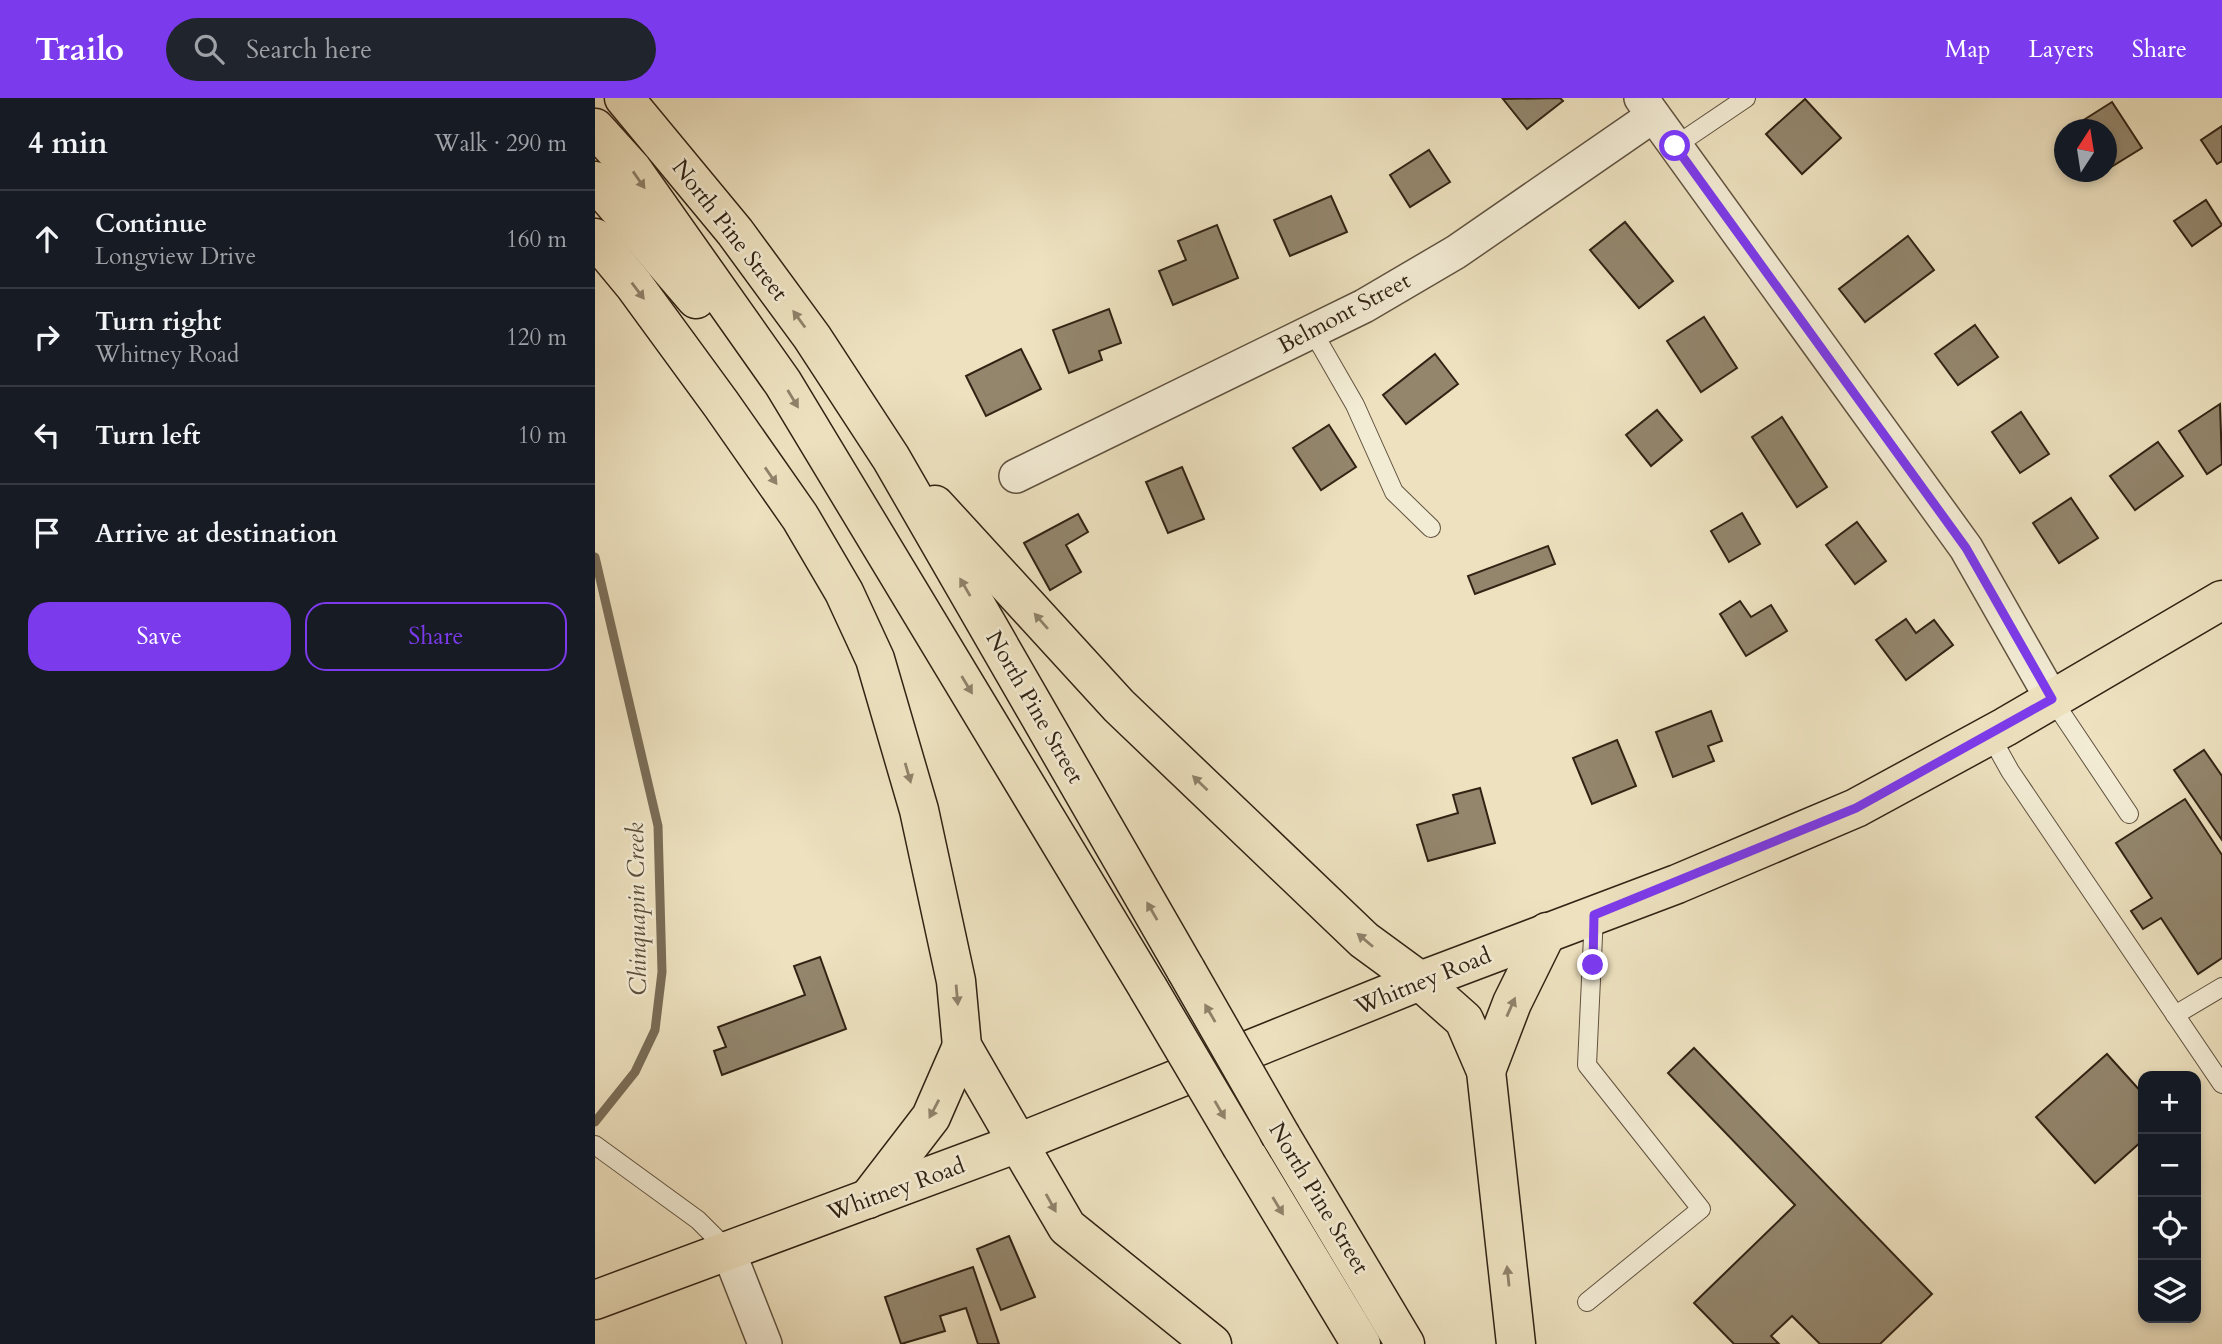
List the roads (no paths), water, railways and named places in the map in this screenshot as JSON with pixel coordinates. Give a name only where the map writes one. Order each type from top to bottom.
[{"type":"main road","name":"North Pine Street","points":[[624,98],[735,232],[812,337],[891,458],[1281,1136],[1405,1344]]},
{"type":"main road","points":[[658,98],[735,232]]},
{"type":"main road","name":"North Pine Street","points":[[595,128],[632,169],[804,418],[1361,1344]]},
{"type":"main road","points":[[595,181],[693,297],[754,343]]},
{"type":"main road","points":[[595,238],[642,296],[800,517],[843,592],[870,648],[919,810],[956,981],[963,1046],[1067,1227],[1212,1344]]},
{"type":"main road","points":[[891,458],[1119,706],[1364,940],[1419,981],[1464,1020],[1486,1071],[1516,1344]]},
{"type":"main road","name":"Whitney Road","points":[[595,1300],[1018,1143],[1419,981],[1594,915],[1856,808],[1990,735],[2222,600]]},
{"type":"main road","points":[[1486,1071],[1512,1003],[1547,932]]},
{"type":"main road","points":[[868,1199],[931,1117],[963,1046]]},
{"type":"street","points":[[1647,107],[1966,548],[2052,699]]},
{"type":"street","name":"Belmont Street","points":[[1016,476],[1313,332],[1455,252],[1647,107]]},
{"type":"street","points":[[728,1250],[765,1344]]},
{"type":"lane","points":[[1675,146],[1746,98]]},
{"type":"lane","points":[[1313,332],[1355,405],[1394,492],[1431,528]]},
{"type":"lane","points":[[2052,699],[2129,814]]},
{"type":"lane","points":[[1990,735],[2010,771],[2222,1084]]},
{"type":"lane","points":[[1587,1302],[1701,1209],[1587,1065],[1594,915]]},
{"type":"lane","points":[[2175,1015],[2222,987]]},
{"type":"lane","points":[[597,1147],[698,1220],[728,1250]]},
{"type":"waterway","name":"Chinquapin Creek","points":[[595,557],[658,826],[662,972],[655,1030],[635,1072],[595,1122]]}]
